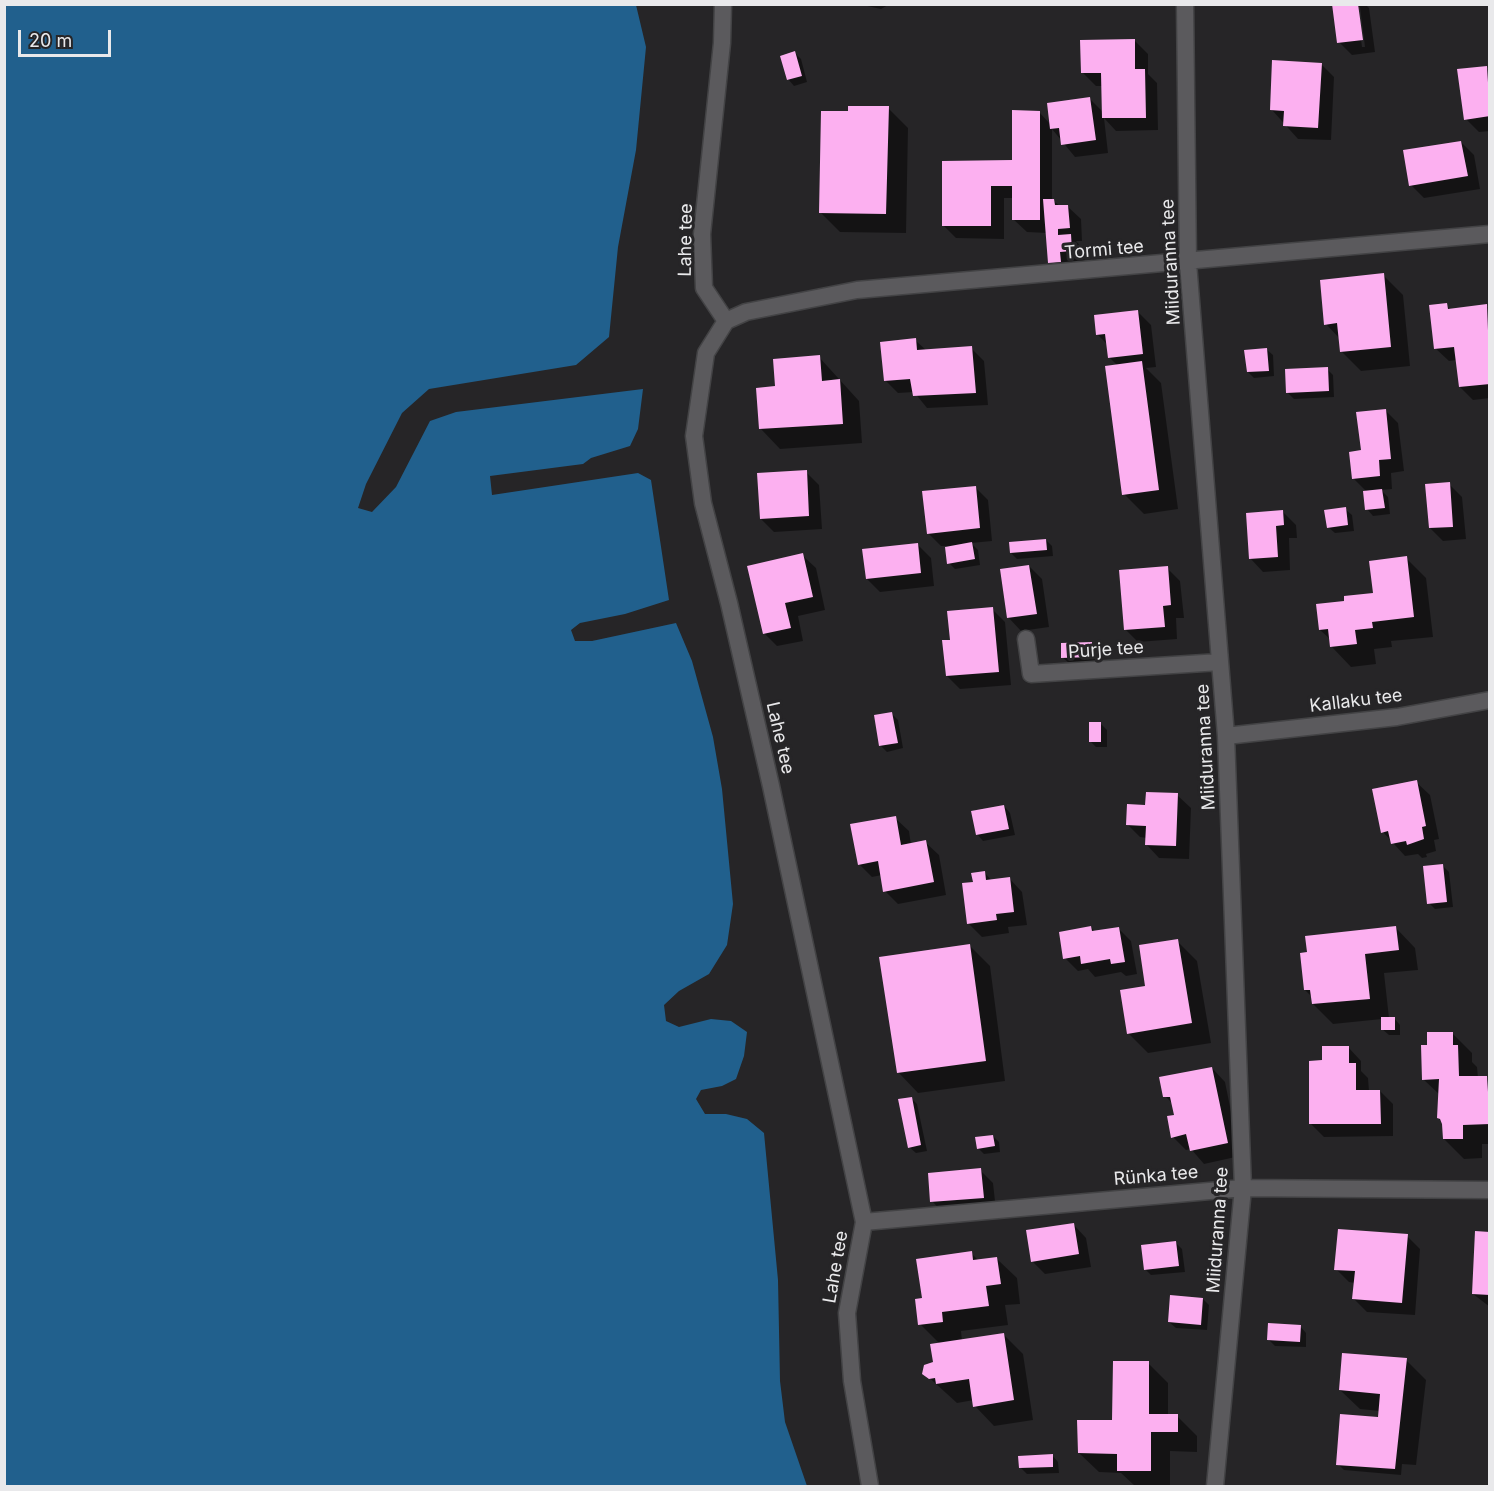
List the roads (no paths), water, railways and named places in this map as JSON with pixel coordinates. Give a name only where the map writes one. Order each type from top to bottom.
[{"type":"street","name":"Lahe tee","points":[[723,4],[722,44],[702,234],[704,288],[726,321],[706,353],[694,436],[703,503],[729,603],[771,786],[864,1222],[847,1313],[852,1382],[870,1486]]},
{"type":"street","name":"Miiduranna tee","points":[[1185,4],[1188,263],[1226,736],[1243,1188],[1215,1486]]},
{"type":"street","name":"Tormi tee","points":[[726,321],[746,312],[857,290],[1188,263],[1490,234]]},
{"type":"street","name":"Purje tee","points":[[1026,639],[1031,675],[1220,662]]},
{"type":"street","name":"Kallaku tee","points":[[1226,736],[1397,717],[1490,700]]},
{"type":"street","name":"Rünka tee","points":[[864,1222],[1243,1188],[1490,1190]]},
{"type":"water","points":[[5,4],[636,5],[646,47],[636,150],[618,247],[609,337],[576,365],[429,389],[402,413],[366,484],[358,508],[372,512],[396,487],[430,421],[456,412],[643,389],[638,429],[630,446],[591,458],[583,464],[490,476],[492,495],[638,473],[651,480],[669,600],[625,614],[580,623],[571,630],[575,641],[592,641],[676,623],[692,661],[713,737],[722,789],[733,904],[727,945],[709,974],[679,991],[664,1005],[666,1021],[679,1027],[711,1019],[731,1021],[747,1032],[744,1056],[736,1079],[722,1086],[701,1090],[696,1099],[705,1114],[726,1114],[747,1119],[764,1133],[778,1280],[780,1381],[785,1422],[807,1486],[5,1486]]}]
